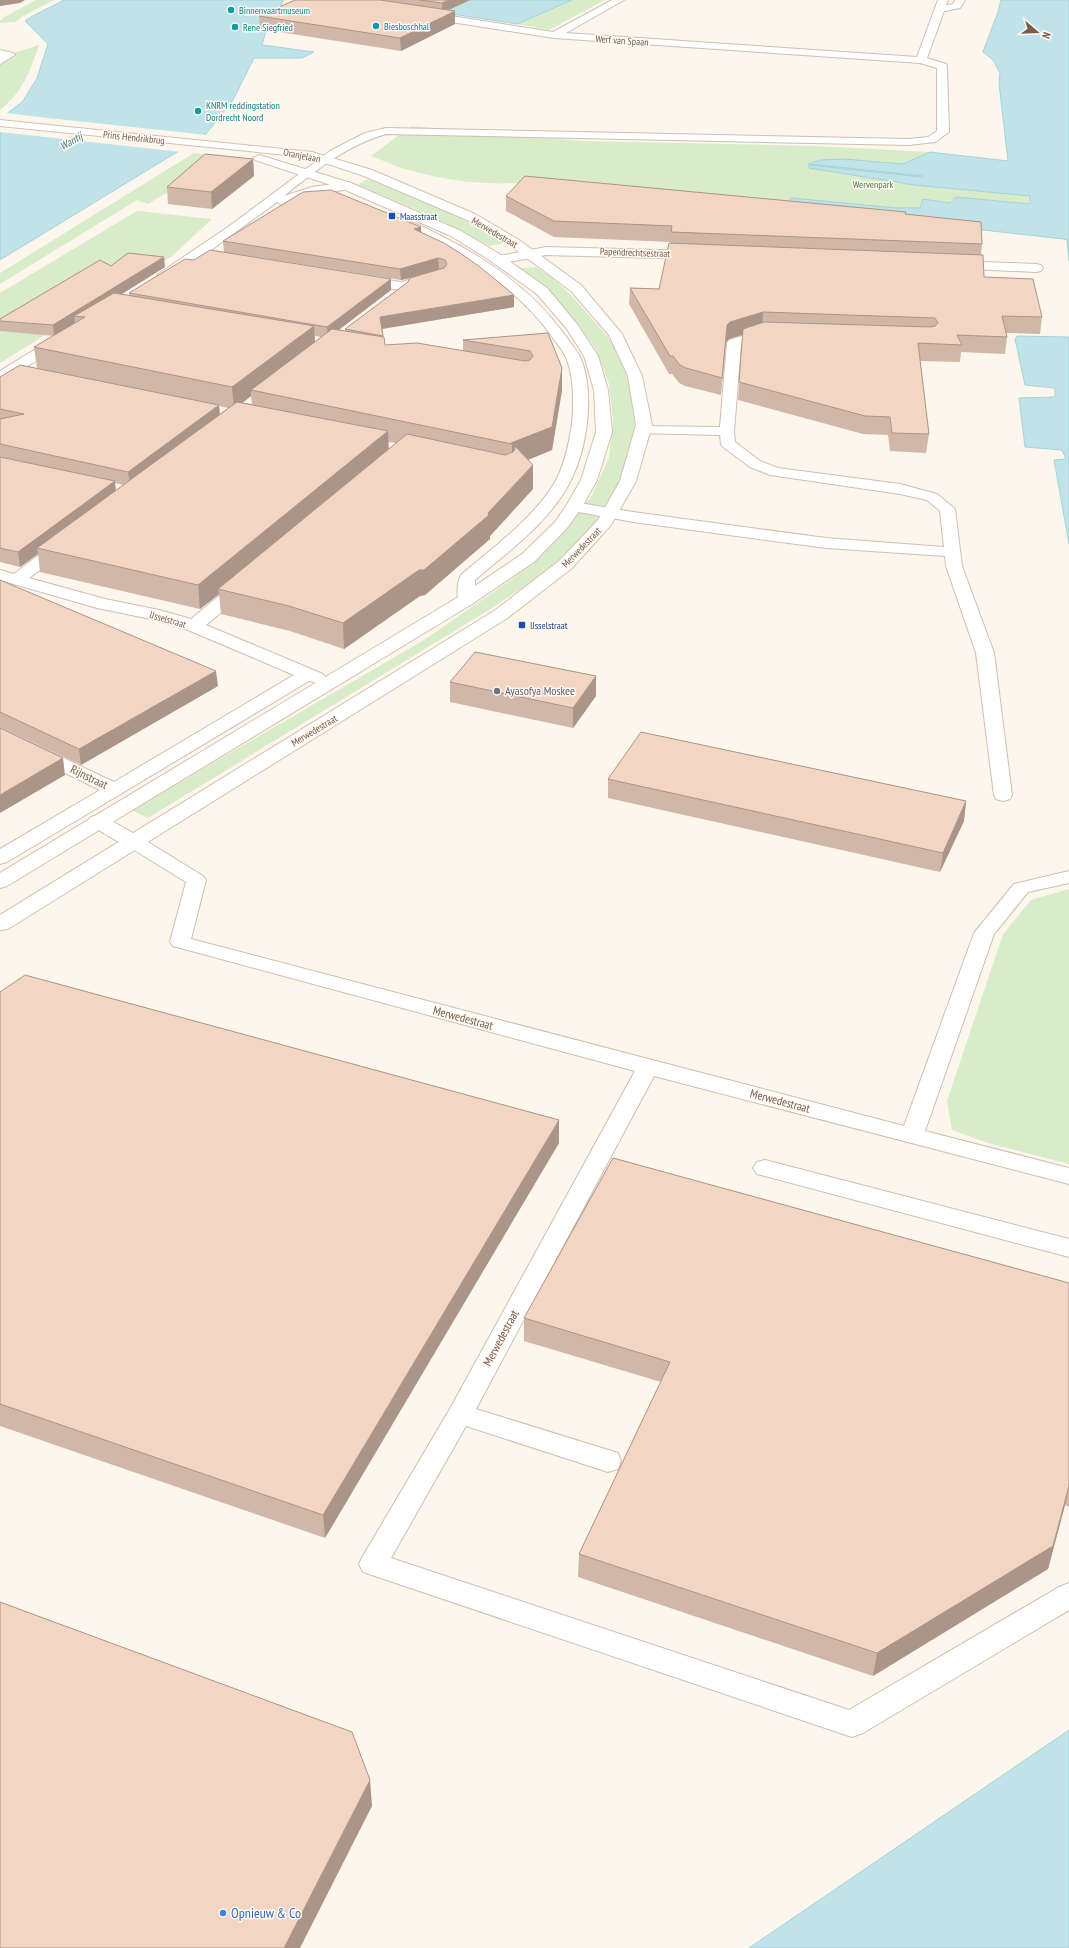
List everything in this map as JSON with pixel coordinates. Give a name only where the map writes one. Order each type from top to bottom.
[{"type":"street","points":[[554,35],[619,0]]},
{"type":"street","points":[[921,60],[941,5]]},
{"type":"street","name":"Werf van Spaan","points":[[348,146],[372,133],[400,130],[901,141],[931,140],[943,132],[942,66],[921,60],[554,35],[415,14]]},
{"type":"street","name":"Prins Hendrikbrug","points":[[0,123],[220,146]]},
{"type":"street","name":"Oranjelaan","points":[[220,146],[305,174]]},
{"type":"street","name":"Oranjelaan","points":[[220,146],[308,154],[326,160]]},
{"type":"street","points":[[308,154],[348,146]]},
{"type":"street","points":[[153,282],[200,254],[305,174],[348,146]]},
{"type":"street","name":"Oranjelaan","points":[[244,153],[326,160]]},
{"type":"street","name":"Merwedestraat","points":[[0,924],[500,615],[565,565],[605,522],[628,482],[644,425],[635,376],[614,334],[576,288],[531,254],[471,217],[368,173],[326,160]]},
{"type":"street","name":"Merwedestraat","points":[[305,174],[320,170],[339,169],[368,173]]},
{"type":"street","name":"Merwedestraat","points":[[0,882],[98,821],[466,600],[528,558],[561,525],[574,507],[589,480],[604,432],[601,390],[591,356],[572,327],[542,291],[499,260],[455,233],[422,217],[347,186],[305,174]]},
{"type":"street","points":[[253,214],[294,196],[312,191],[347,186]]},
{"type":"street","points":[[422,217],[407,225],[443,241],[491,270],[515,288],[557,332],[574,360],[579,393],[581,417],[580,424],[571,463],[560,487],[543,508],[504,547],[467,579],[466,600]]},
{"type":"street","name":"Papendrechtsestraat","points":[[499,260],[546,251],[596,251],[707,255]]},
{"type":"street","points":[[200,254],[216,256]]},
{"type":"street","points":[[944,264],[1036,268]]},
{"type":"street","points":[[347,277],[401,286],[439,275]]},
{"type":"street","points":[[391,298],[403,288],[401,286]]},
{"type":"street","points":[[6,374],[72,332]]},
{"type":"street","points":[[6,374],[35,375]]},
{"type":"street","points":[[574,507],[633,517]]},
{"type":"street","points":[[17,579],[78,534]]},
{"type":"street","name":"IJsselstraat","points":[[0,575],[103,604],[158,615],[194,626],[307,675],[330,682]]},
{"type":"street","points":[[194,626],[254,576]]},
{"type":"street","points":[[0,858],[307,675]]},
{"type":"street","name":"Rijnstraat","points":[[0,734],[114,789]]},
{"type":"street","points":[[98,821],[133,841]]},
{"type":"lane","points":[[941,5],[957,6],[960,0]]},
{"type":"lane","points":[[0,53],[10,55],[0,61]]},
{"type":"lane","points":[[786,335],[762,334],[734,343],[727,431],[728,444],[755,464],[775,472],[900,489],[932,497],[947,509],[954,566],[985,653],[1003,795]]},
{"type":"lane","points":[[642,430],[727,431]]},
{"type":"lane","points":[[633,517],[826,543],[952,552]]},
{"type":"lane","name":"Merwedestraat","points":[[133,841],[168,861],[196,880],[180,942],[648,1067],[1069,1176]]},
{"type":"lane","points":[[912,1135],[984,933],[1021,888],[1069,877]]},
{"type":"lane","name":"Merwedestraat","points":[[648,1067],[460,1414],[373,1564],[852,1724],[1069,1595]]},
{"type":"lane","points":[[765,1168],[1069,1248]]},
{"type":"lane","points":[[460,1414],[608,1461]]},
{"type":"green space","points":[[36,0],[54,0],[23,16],[15,22],[0,23],[0,21],[6,16]]},
{"type":"green space","points":[[572,0],[605,0],[549,30],[517,24]]},
{"type":"green space","points":[[39,45],[25,80],[15,96],[0,110],[0,63],[15,56],[14,53]]},
{"type":"green space","name":"Wervenpark","points":[[411,126],[584,141],[819,146],[929,152],[915,184],[1029,196],[1032,198],[1029,202],[1031,204],[955,197],[940,225],[517,183],[462,181],[422,174],[404,169],[371,156]]},
{"type":"green space","points":[[194,153],[208,155],[221,160],[148,204],[137,200],[0,284],[0,273]]},
{"type":"green space","points":[[368,179],[459,217],[505,243],[490,246],[424,213],[358,185]]},
{"type":"green space","points":[[137,211],[212,219],[172,256],[0,363],[0,293]]},
{"type":"green space","points":[[536,267],[555,280],[572,296],[613,343],[625,370],[633,401],[635,430],[630,463],[615,497],[586,535],[543,574],[492,608],[148,818],[132,810],[424,640],[515,577],[554,542],[591,497],[609,458],[613,420],[609,384],[596,350],[575,321],[545,290],[515,269]]},
{"type":"green space","points":[[1069,889],[1069,1164],[988,1143],[952,1130],[947,1101],[1003,934],[1031,900]]},
{"type":"water","name":"Wantij","points":[[64,0],[284,0],[266,31],[262,45],[314,52],[302,58],[254,58],[233,100],[205,135],[0,260],[0,119],[23,101],[37,78],[48,44],[25,21]]},
{"type":"water","points":[[361,0],[572,0],[517,24]]},
{"type":"water","points":[[1001,0],[1069,0],[1069,261],[1067,240],[1063,239],[939,225],[785,203],[792,198],[896,208],[920,208],[923,199],[950,203],[956,197],[1030,204],[1030,196],[914,185],[809,168],[809,165],[923,176],[808,164],[821,160],[844,159],[903,164],[930,152],[1008,161],[999,83],[1000,73],[993,60],[983,52]]},
{"type":"water","points":[[1017,336],[1069,337],[1069,544],[1054,460],[1066,459],[1062,450],[1025,447],[1019,398],[1055,397],[1055,388],[1025,385],[1015,339]]},
{"type":"water","points":[[1069,1730],[1069,1948],[749,1948]]},
{"type":"pier","points":[[5,113],[207,135],[181,152],[0,132],[0,117]]},
{"type":"building","points":[[295,0],[380,0],[455,11],[400,38],[259,16]]},
{"type":"building","points":[[419,0],[449,0],[442,3]]},
{"type":"building","points":[[205,154],[253,159],[211,192],[167,187]]},
{"type":"building","points":[[525,176],[906,212],[905,214],[981,222],[982,244],[671,232],[672,226],[554,221],[506,196]]},
{"type":"building","points":[[331,190],[421,227],[414,229],[444,243],[460,253],[480,267],[514,295],[380,317],[383,336],[345,329],[408,282],[410,278],[444,268],[447,264],[445,260],[438,258],[400,269],[223,241],[303,192]]},
{"type":"building","points":[[669,243],[983,255],[984,277],[1033,279],[1042,317],[1002,316],[1007,337],[957,335],[962,345],[918,343],[929,434],[892,433],[890,417],[865,416],[739,382],[743,329],[764,322],[930,327],[935,326],[938,323],[935,318],[763,312],[730,322],[727,325],[722,378],[686,368],[680,365],[673,356],[670,356],[630,288],[659,289]]},
{"type":"building","points":[[210,250],[391,279],[327,327],[129,293],[185,259],[194,260]]},
{"type":"building","points":[[128,253],[164,257],[53,325],[0,321],[0,319],[100,260],[111,266]]},
{"type":"building","points":[[114,293],[314,326],[232,387],[34,347],[85,317],[74,316]]},
{"type":"building","points":[[332,329],[384,337],[385,345],[417,343],[525,361],[530,360],[533,356],[530,351],[463,340],[548,333],[562,368],[552,427],[511,443],[512,444],[251,390]]},
{"type":"building","points":[[20,365],[219,405],[128,472],[0,444],[0,419],[24,414],[0,409],[0,377]]},
{"type":"building","points":[[237,402],[388,431],[198,585],[37,548]]},
{"type":"building","points":[[407,434],[505,455],[513,452],[515,449],[514,445],[533,465],[488,513],[489,515],[424,570],[419,570],[343,623],[289,606],[218,589]]},
{"type":"building","points":[[0,457],[115,481],[18,552],[0,548]]},
{"type":"building","points":[[0,580],[216,671],[79,749],[0,712]]},
{"type":"building","points":[[475,652],[596,676],[573,708],[450,682]]},
{"type":"building","points":[[0,728],[63,758],[0,795]]},
{"type":"building","points":[[641,732],[966,801],[943,853],[608,779]]},
{"type":"building","points":[[25,975],[559,1120],[323,1515],[0,1404],[0,992]]},
{"type":"building","points":[[613,1158],[1069,1283],[1069,1486],[1053,1546],[877,1653],[579,1554],[670,1362],[524,1318]]},
{"type":"building","points":[[0,1602],[352,1732],[370,1780],[284,1948],[0,1948]]},
{"type":"place","name":"Binnenvaartmuseum","points":[[231,10]]},
{"type":"place","name":"Biesboschhal","points":[[376,26]]},
{"type":"place","name":"Rene Siegfried","points":[[235,27]]},
{"type":"place","name":"KNRM reddingstation Dordrecht Noord","points":[[198,111]]},
{"type":"place","name":"Maasstraat","points":[[392,216]]},
{"type":"place","name":"IJsselstraat","points":[[522,625]]},
{"type":"place","name":"Ayasofya Moskee","points":[[497,691]]},
{"type":"place","name":"Opnieuw & Co","points":[[223,1913]]}]
